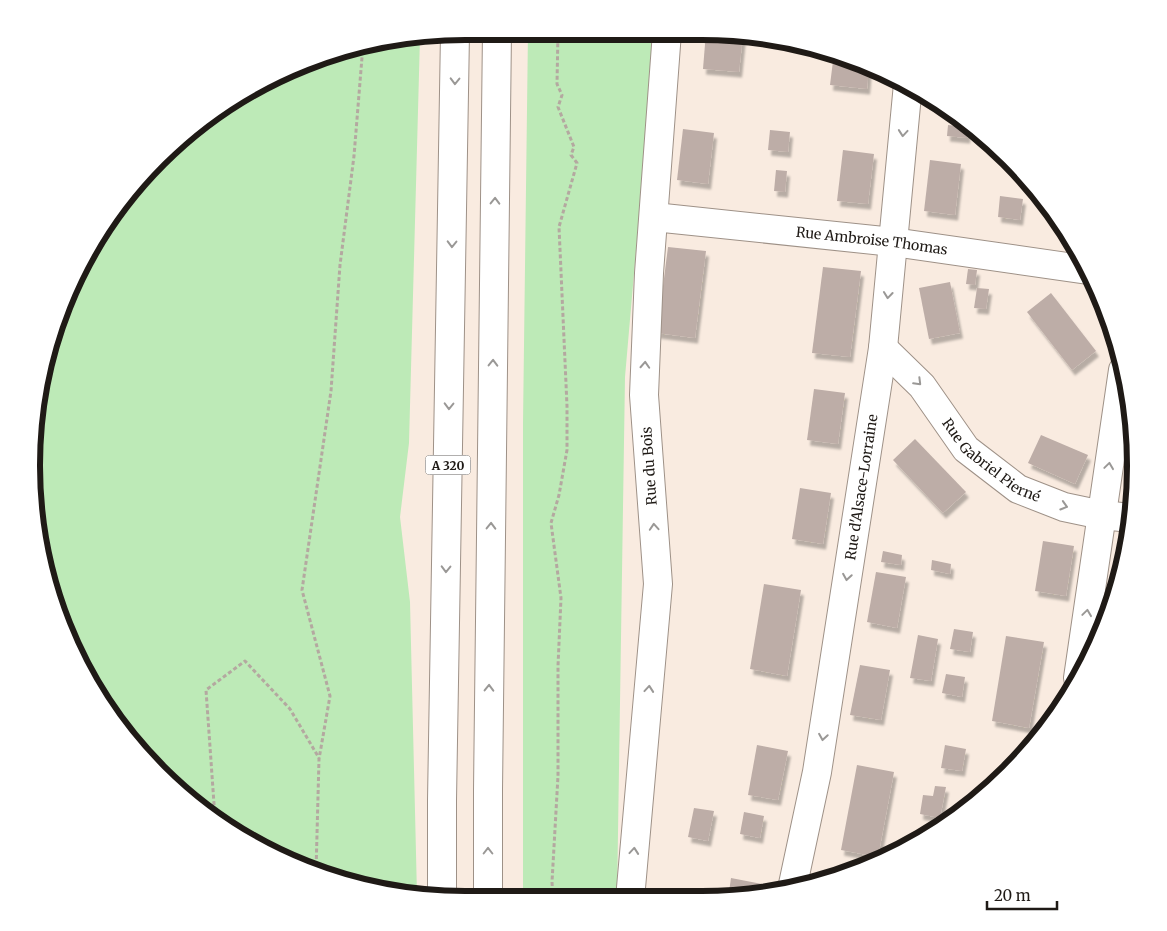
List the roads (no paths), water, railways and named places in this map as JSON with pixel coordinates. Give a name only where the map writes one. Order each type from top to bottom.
[{"type":"main road","name":"A 320","points":[[442,890],[455,40]]},
{"type":"main road","points":[[488,891],[497,40]]},
{"type":"main road","name":"Rue du Bois","points":[[631,891],[658,584],[644,395],[666,40]]},
{"type":"main road","name":"Rue d'Alsace-Lorraine","points":[[793,881],[817,772],[883,348],[907,93]]},
{"type":"main road","name":"Rue Ambroise Thomas","points":[[654,217],[893,242],[1078,269]]},
{"type":"main road","name":"Rue Gabriel Pierné","points":[[883,348],[922,386],[966,450],[1018,489],[1064,507],[1123,517]]},
{"type":"main road","points":[[1081,658],[1120,390]]}]
